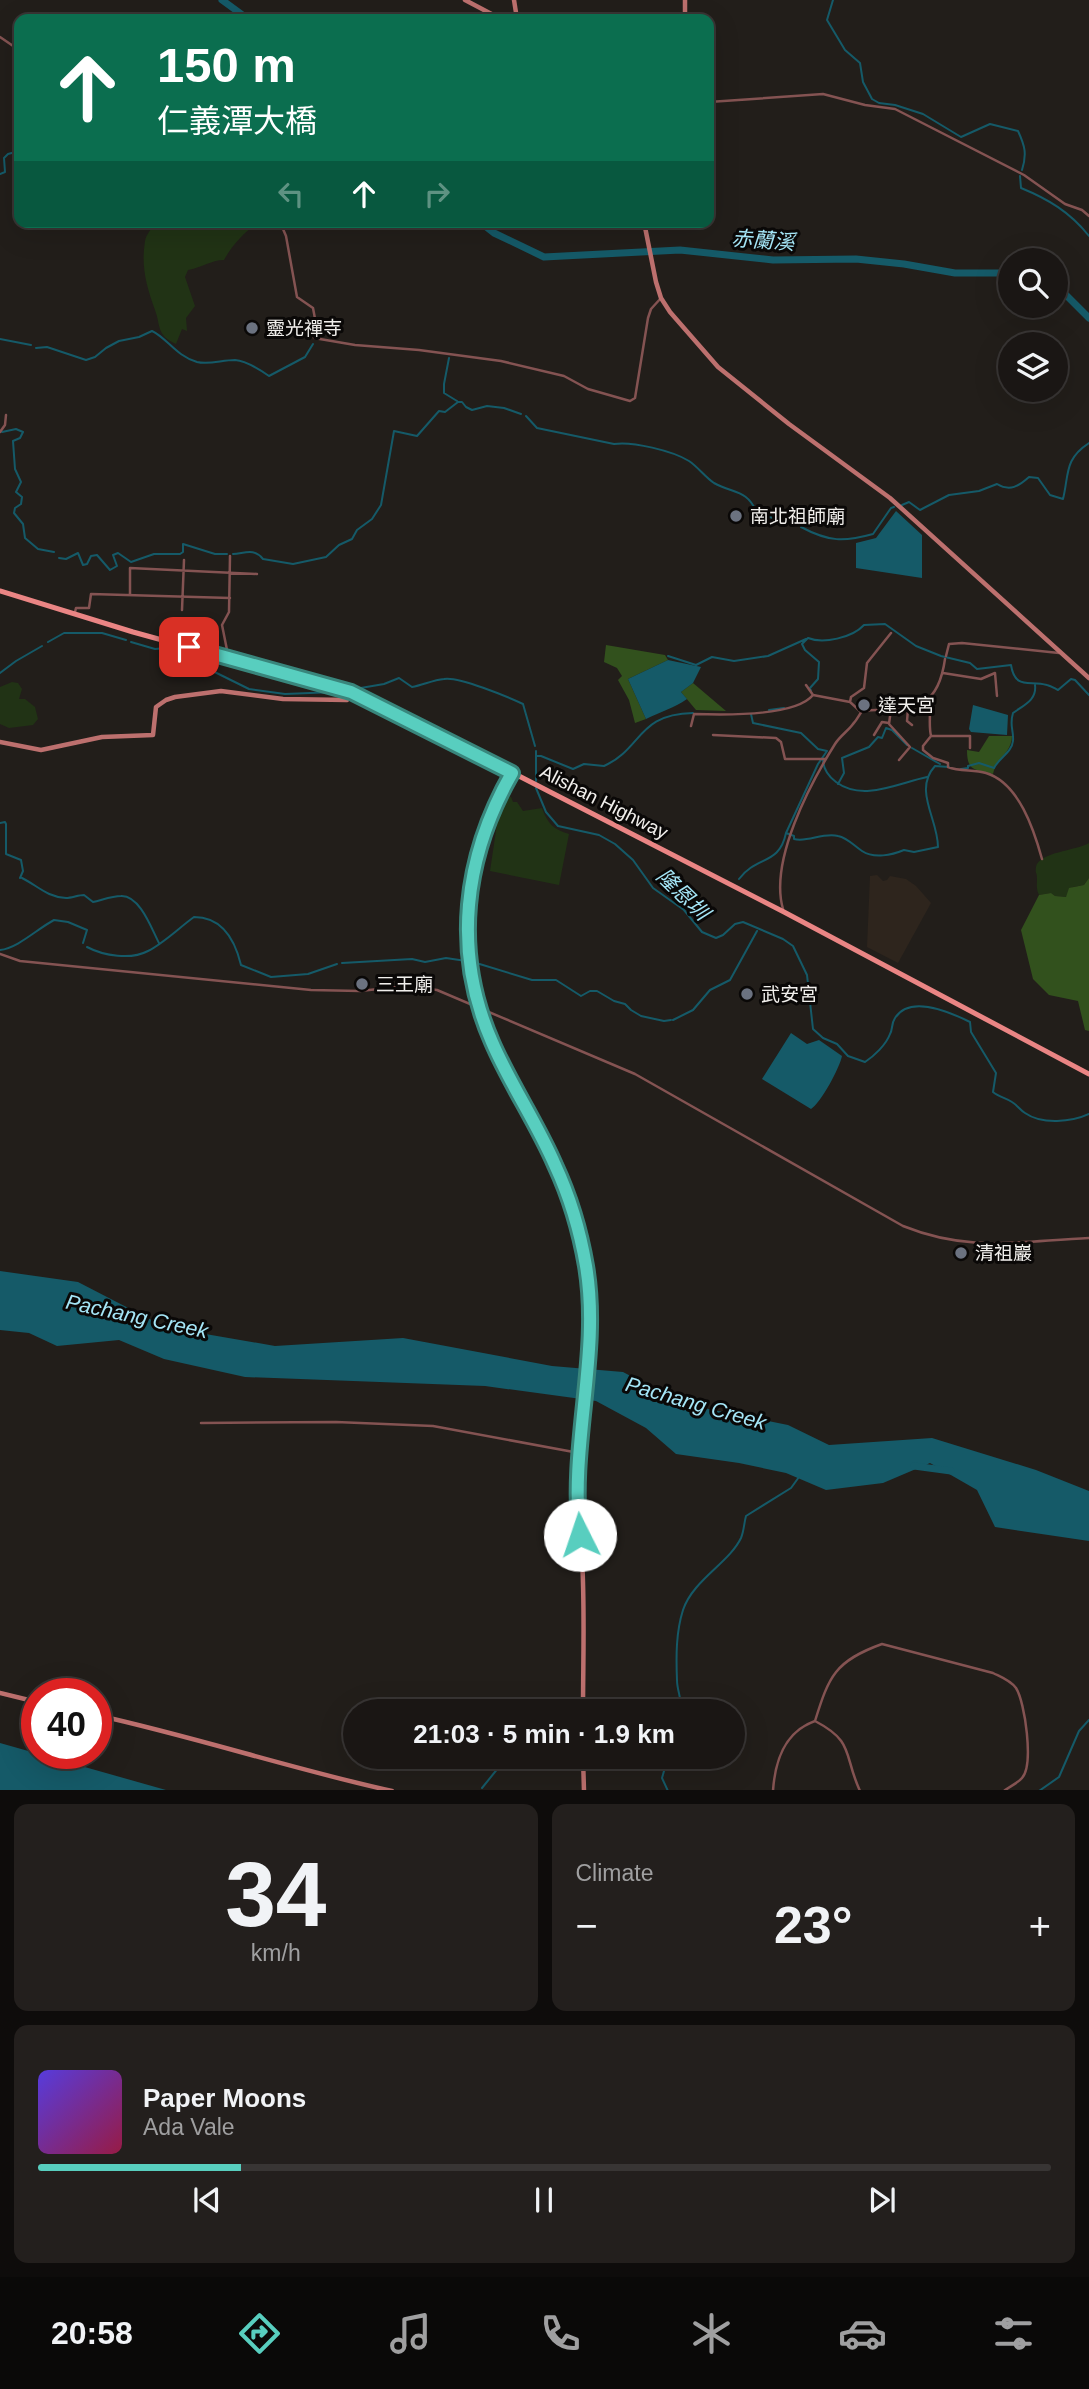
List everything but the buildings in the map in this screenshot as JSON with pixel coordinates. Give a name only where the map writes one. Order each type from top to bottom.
[{"type":"main road","name":"Alishan Highway","points":[[0,591],[74,615],[351,692],[784,912],[1089,1074]]},
{"type":"street","points":[[465,0],[491,14]]},
{"type":"street","points":[[714,102],[823,94],[865,105],[895,109],[1024,175],[1065,204],[1082,210],[1089,216]]},
{"type":"street","points":[[283,228],[298,297],[313,308],[316,324],[314,338],[501,361],[564,376],[587,389],[630,401],[635,398],[648,318],[651,309],[661,298]]},
{"type":"street","points":[[646,228],[661,298],[718,367],[789,424],[890,498],[1089,678]]},
{"type":"street","points":[[0,432],[5,425],[6,415]]},
{"type":"street","points":[[225,656],[227,650],[222,625],[229,612],[230,556]]},
{"type":"street","points":[[181,610],[184,559]]},
{"type":"street","points":[[130,595],[130,568],[257,574]]},
{"type":"street","points":[[74,615],[76,608],[89,608],[91,594],[230,598]]},
{"type":"street","points":[[850,702],[851,697],[864,688],[867,663],[891,633]]},
{"type":"street","points":[[784,912],[781,895],[783,856],[796,820],[825,759],[861,712],[908,709],[928,700],[933,696],[943,673],[949,645],[962,643],[1062,653]]},
{"type":"street","points":[[943,673],[981,679],[995,673],[997,696]]},
{"type":"street","points":[[806,685],[813,695]]},
{"type":"street","points":[[0,742],[41,750],[102,737],[153,735],[155,709],[162,702],[175,697],[208,692],[225,691],[283,699],[347,700],[351,692]]},
{"type":"street","points":[[691,726],[694,714],[759,713],[796,706],[813,695],[850,702],[861,712]]},
{"type":"street","points":[[928,700],[931,709],[928,726],[930,736],[923,750],[933,758],[947,762],[948,768],[969,769],[995,776],[1009,788],[1029,822],[1042,859]]},
{"type":"street","points":[[889,723],[891,709]]},
{"type":"street","points":[[908,709],[907,721],[912,725]]},
{"type":"street","points":[[874,735],[882,722],[889,723],[909,747],[899,760]]},
{"type":"street","points":[[713,735],[776,738],[781,742],[785,759],[825,759]]},
{"type":"street","points":[[930,736],[970,736],[970,748]]},
{"type":"street","points":[[512,773],[487,822],[476,858],[466,925],[469,960],[491,1041],[555,1164],[576,1218],[586,1269],[590,1303],[577,1513],[582,1558],[583,1699]]},
{"type":"street","points":[[0,954],[20,961],[311,990],[346,992],[424,986],[458,997],[635,1074],[904,1226],[925,1235],[979,1244],[1089,1238]]},
{"type":"street","points":[[201,1423],[336,1422],[433,1426],[580,1450]]},
{"type":"street","points":[[815,1721],[820,1701],[834,1671],[881,1644],[993,1673],[1015,1686],[1025,1713],[1025,1773],[1022,1779],[1004,1790]]},
{"type":"street","points":[[0,1693],[21,1698]]},
{"type":"street","points":[[112,1719],[333,1778],[392,1790]]},
{"type":"street","points":[[773,1790],[782,1748],[806,1724],[815,1721],[833,1730],[843,1741],[860,1790]]},
{"type":"street","points":[[583,1769],[584,1790]]},
{"type":"shaded area","points":[[877,875],[883,881],[890,876],[906,879],[931,903],[898,963],[867,947],[870,876]]},
{"type":"green space","points":[[152,228],[252,228],[240,238],[224,260],[188,270],[185,277],[195,306],[186,318],[187,331],[182,329],[176,344],[160,330],[149,292],[144,259],[147,236]]},
{"type":"green space","points":[[606,645],[665,655],[668,660],[628,679],[646,719],[635,723],[629,700],[618,680],[622,676],[617,668],[604,662]]},
{"type":"green space","points":[[12,682],[18,683],[22,689],[19,699],[25,699],[35,707],[38,719],[33,725],[9,728],[0,724],[0,687]]},
{"type":"green space","points":[[693,683],[726,711],[696,710],[681,692]]},
{"type":"green space","points":[[989,736],[1012,736],[1009,747],[993,774],[973,768],[967,757],[967,750],[979,752]]},
{"type":"green space","points":[[501,797],[511,797],[523,811],[542,808],[552,825],[569,834],[559,885],[490,871]]},
{"type":"green space","points":[[1089,843],[1089,878],[1084,885],[1073,887],[1066,897],[1051,893],[1039,895],[1036,867],[1039,862],[1050,855]]},
{"type":"green space","points":[[1089,878],[1089,1031],[1085,1030],[1078,1001],[1049,995],[1033,979],[1021,930],[1039,895],[1051,893],[1066,897],[1069,888],[1084,885]]},
{"type":"water","points":[[896,511],[922,535],[922,578],[856,568],[856,543],[876,538]]},
{"type":"water","points":[[668,660],[701,667],[693,683],[681,692],[687,699],[646,719],[628,679]]},
{"type":"water","points":[[973,705],[1008,715],[1007,735],[971,732],[969,729]]},
{"type":"water","points":[[791,1033],[807,1044],[819,1040],[842,1056],[830,1084],[811,1109],[762,1079]]},
{"type":"water","points":[[0,1271],[78,1282],[165,1327],[275,1346],[403,1338],[552,1366],[623,1372],[684,1404],[788,1425],[829,1445],[932,1438],[1036,1470],[1089,1491],[1089,1541],[995,1527],[977,1490],[930,1463],[883,1483],[826,1490],[786,1473],[676,1454],[646,1428],[596,1401],[485,1386],[245,1377],[164,1359],[119,1340],[57,1346],[29,1333],[0,1330]]},
{"type":"water","points":[[0,1743],[21,1749],[21,1769],[92,1769],[166,1790],[0,1790]]},
{"type":"waterway","name":"赤蘭溪","points":[[222,0],[241,14]]},
{"type":"waterway","points":[[833,0],[827,20],[845,50],[860,63],[863,82],[872,99],[923,114],[961,137],[990,124],[1018,131],[1024,150],[1022,170]]},
{"type":"waterway","points":[[0,174],[5,172],[4,158],[14,152]]},
{"type":"waterway","points":[[1020,176],[1021,188],[1058,207],[1089,236]]},
{"type":"waterway","name":"赤蘭溪","points":[[488,228],[544,257],[680,250],[773,260],[856,259],[955,273],[998,273]]},
{"type":"waterway","name":"赤蘭溪","points":[[1068,297],[1089,318]]},
{"type":"waterway","points":[[36,348],[47,347],[86,360],[119,341],[152,331],[177,351],[197,362],[239,361],[269,376],[305,357],[313,344]]},
{"type":"waterway","points":[[0,339],[31,345]]},
{"type":"waterway","points":[[449,358],[444,393],[457,401]]},
{"type":"waterway","points":[[233,554],[253,552],[263,559],[293,564],[326,557],[339,545],[352,539],[357,530],[372,519],[381,505],[394,431],[417,436],[439,411],[445,412],[458,402],[472,410],[487,406],[521,414]]},
{"type":"waterway","points":[[526,416],[537,428],[614,444],[641,445],[682,457],[714,483],[744,496],[757,513],[792,524]]},
{"type":"waterway","points":[[2,432],[16,429],[23,432],[20,438],[13,441],[15,469],[21,482],[16,492],[22,497],[21,504],[15,508],[14,513],[23,524],[25,538],[38,549],[54,552]]},
{"type":"waterway","points":[[902,505],[909,502],[920,510],[949,495],[979,491],[997,484],[1006,488],[1014,487],[1029,477],[1038,478],[1050,495],[1063,499],[1071,461],[1089,443]]},
{"type":"waterway","points":[[801,527],[828,538],[863,537],[873,534],[894,507]]},
{"type":"waterway","points":[[59,558],[66,559],[78,553],[83,565],[87,564],[91,556],[97,555],[110,570],[117,566],[113,555],[118,553],[131,562],[154,554],[180,554],[183,552],[183,544],[215,554],[227,554]]},
{"type":"waterway","points":[[811,691],[810,688],[818,679],[819,662],[802,644],[808,638],[837,639],[859,630],[864,625],[885,624],[916,646],[970,663],[977,669],[1011,665],[1019,681],[1047,685],[1058,690],[1071,679],[1089,695]]},
{"type":"waterway","name":"隆恩圳","points":[[48,642],[64,633],[102,633],[126,640]]},
{"type":"waterway","points":[[668,656],[696,665],[712,657],[734,661],[768,656],[806,639]]},
{"type":"waterway","name":"隆恩圳","points":[[131,642],[155,649],[166,648],[249,689],[285,694],[335,692]]},
{"type":"waterway","name":"隆恩圳","points":[[0,673],[42,646]]},
{"type":"waterway","name":"隆恩圳","points":[[349,690],[384,684],[399,678],[412,687],[444,679],[471,684],[523,704],[535,746]]},
{"type":"waterway","points":[[961,769],[979,763],[994,768],[1012,745],[1013,713],[1032,698],[1035,685]]},
{"type":"waterway","points":[[769,710],[784,708]]},
{"type":"waterway","points":[[536,756],[573,769],[584,764],[604,766],[617,759],[642,733],[661,719],[693,713]]},
{"type":"waterway","points":[[751,714],[753,723],[801,733],[818,749],[827,751],[818,764],[786,833]]},
{"type":"waterway","points":[[838,784],[844,773],[842,758],[869,747],[878,737],[882,738],[886,728],[892,730],[907,745]]},
{"type":"waterway","points":[[912,748],[940,764]]},
{"type":"waterway","name":"隆恩圳","points":[[536,751],[536,781]]},
{"type":"waterway","points":[[823,759],[825,769],[833,780],[858,791],[881,789],[927,777]]},
{"type":"waterway","points":[[739,879],[753,866],[773,856],[783,843],[786,833],[799,840],[827,835],[838,836],[877,856],[938,847],[926,785],[935,766],[949,767]]},
{"type":"waterway","name":"隆恩圳","points":[[536,788],[546,812],[558,826],[599,835],[615,844],[633,860],[653,888],[684,910],[702,932],[716,938],[735,924],[743,922],[793,946],[807,975],[813,1029],[823,1038],[837,1044],[848,1056],[865,1062],[886,1042],[894,1020],[902,1011],[910,1007],[931,1007],[970,1022],[971,1032],[996,1073],[995,1094],[1012,1102],[1032,1117],[1048,1121],[1074,1119],[1089,1114]]},
{"type":"waterway","points":[[0,823],[6,824],[6,854],[21,860],[23,871],[20,878]]},
{"type":"waterway","points":[[22,878],[59,897],[84,895],[93,902],[128,897],[140,907],[159,943]]},
{"type":"waterway","points":[[87,947],[118,956],[141,954],[160,944],[194,917],[213,921],[226,932],[241,965],[271,977],[308,974],[337,964]]},
{"type":"waterway","points":[[0,950],[21,942],[54,920],[68,922],[87,930],[83,943]]},
{"type":"waterway","points":[[673,1020],[693,1010],[710,990],[730,980],[757,931]]},
{"type":"waterway","points":[[342,963],[412,959],[425,962],[446,958],[466,961]]},
{"type":"waterway","points":[[473,962],[532,980],[556,980],[581,996],[597,991],[625,1004],[641,1016],[671,1020]]},
{"type":"waterway","name":"Pachang Creek","points":[[914,1466],[951,1471]]},
{"type":"waterway","points":[[680,1699],[677,1644],[681,1618],[688,1599],[735,1547],[742,1535],[746,1516],[791,1488],[799,1477]]},
{"type":"waterway","points":[[1040,1790],[1059,1777],[1079,1731],[1089,1720]]},
{"type":"waterway","points":[[482,1788],[497,1769]]},
{"type":"waterway","points":[[665,1769],[662,1778],[668,1790]]},
{"type":"place","name":"靈光禪寺","points":[[252,328]]},
{"type":"place","name":"南北祖師廟","points":[[736,516]]},
{"type":"place","name":"達天宮","points":[[864,705]]},
{"type":"place","name":"三王廟","points":[[362,984]]},
{"type":"place","name":"武安宮","points":[[747,994]]},
{"type":"place","name":"清祖巖","points":[[961,1253]]},
{"type":"route","points":[[189,647],[351,692],[398,713],[512,773],[495,803],[476,858],[466,925],[469,960],[491,1041],[555,1164],[576,1218],[586,1269],[590,1303],[577,1475],[580,1535]]}]
